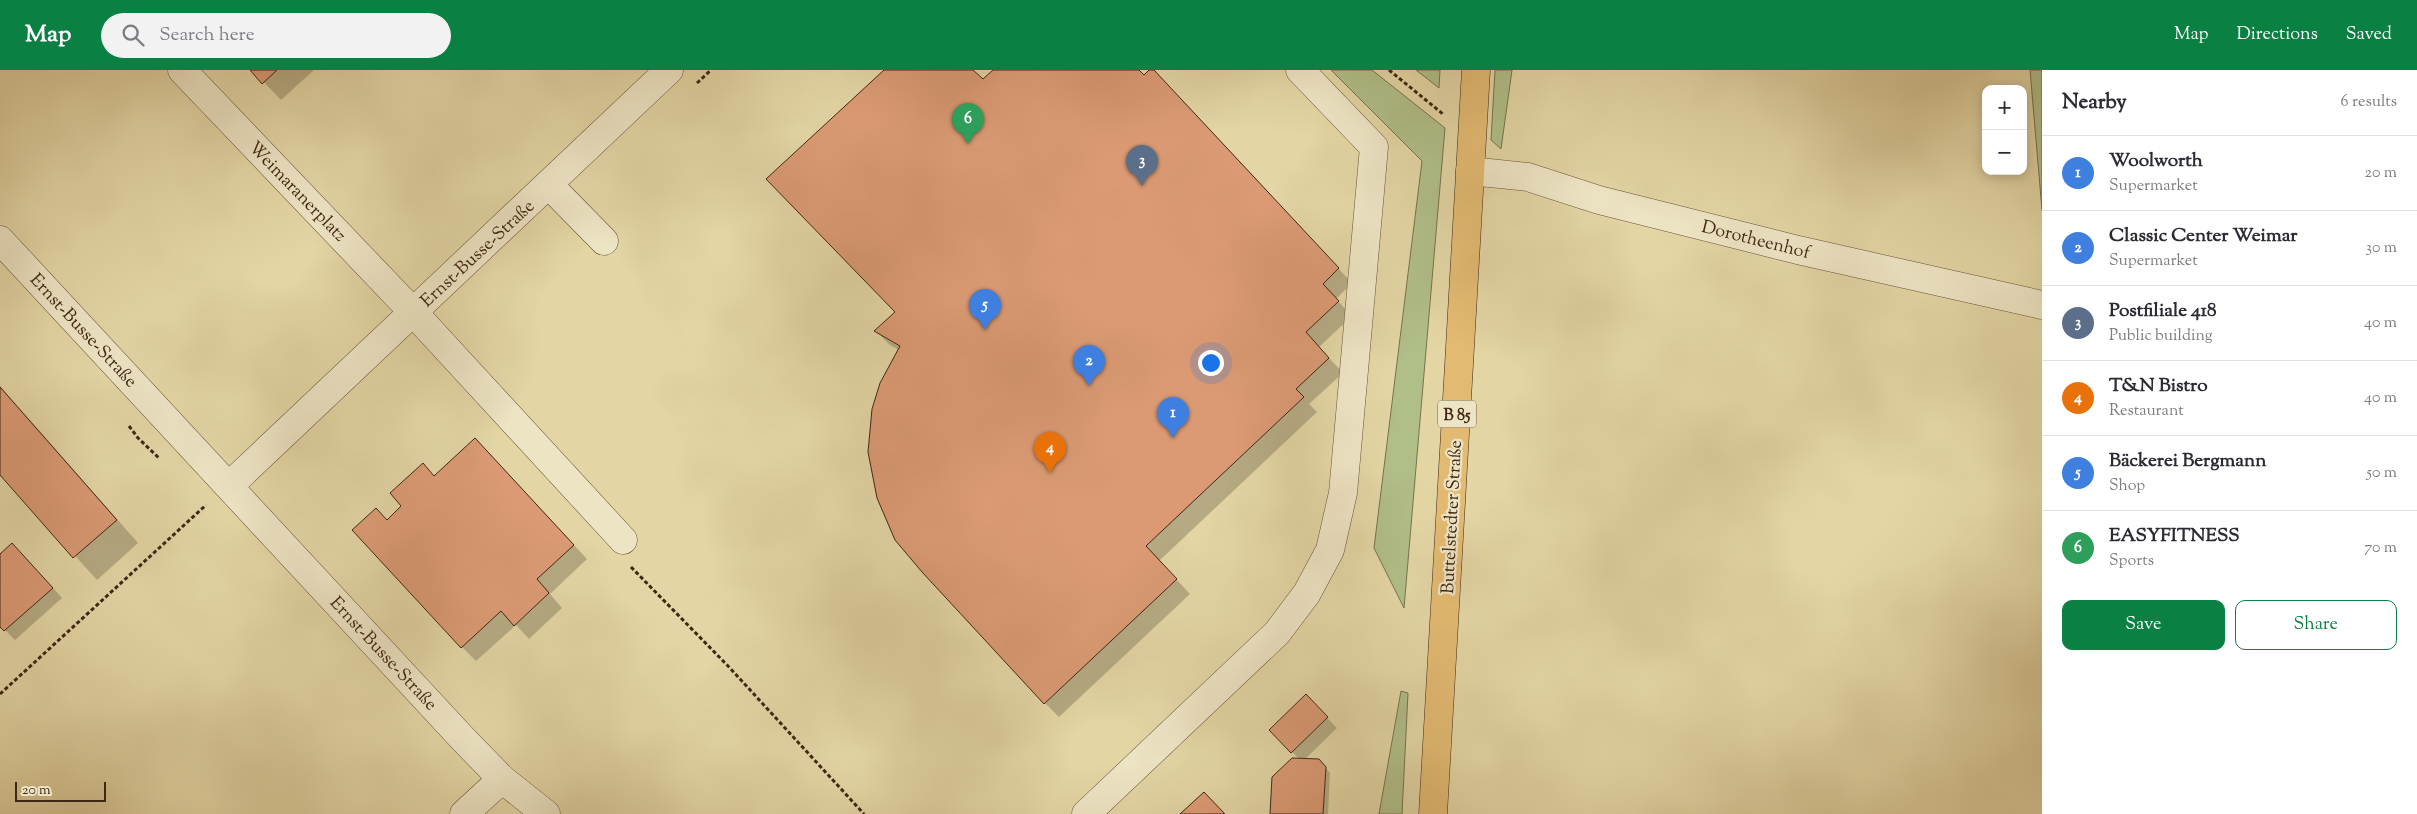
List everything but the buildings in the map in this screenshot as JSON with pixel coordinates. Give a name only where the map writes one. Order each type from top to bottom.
[{"type":"main road","name":"Buttelstedter Straße","points":[[1433,814],[1476,70]]},
{"type":"street","name":"Weimaranerplatz","points":[[182,70],[413,312],[623,540]]},
{"type":"street","name":"Ernst-Busse-Straße","points":[[230,485],[669,70]]},
{"type":"street","points":[[1086,814],[1277,633],[1307,593],[1330,550],[1343,493],[1374,147],[1300,70]]},
{"type":"street","name":"Dorotheenhof","points":[[1470,172],[1528,178],[1599,200],[1798,250],[2042,305]]},
{"type":"street","points":[[549,185],[604,241]]},
{"type":"street","name":"Ernst-Busse-Straße","points":[[0,240],[502,779],[546,814]]},
{"type":"street","points":[[464,814],[502,779]]},
{"type":"path","points":[[1389,70],[1447,117]]},
{"type":"path","points":[[0,694],[230,485]]},
{"type":"path","points":[[623,540],[626,562],[728,667],[864,814]]},
{"type":"green space","points":[[1331,70],[1372,70],[1445,128],[1404,608],[1374,548],[1422,161]]},
{"type":"green space","points":[[1416,70],[1440,70],[1439,88]]},
{"type":"green space","points":[[1495,70],[1512,70],[1501,149],[1491,140]]},
{"type":"green space","points":[[2030,70],[2042,70],[2042,210]]},
{"type":"green space","points":[[1401,691],[1408,693],[1402,814],[1379,814]]},
{"type":"place","name":"EASYFITNESS","points":[[968,144]]},
{"type":"place","name":"Postfiliale 418","points":[[1142,186]]},
{"type":"place","name":"Bäckerei Bergmann","points":[[985,330]]},
{"type":"place","name":"Classic Center Weimar","points":[[1089,386]]},
{"type":"place","name":"Woolworth","points":[[1173,438]]},
{"type":"place","name":"T&N Bistro","points":[[1050,473]]}]
